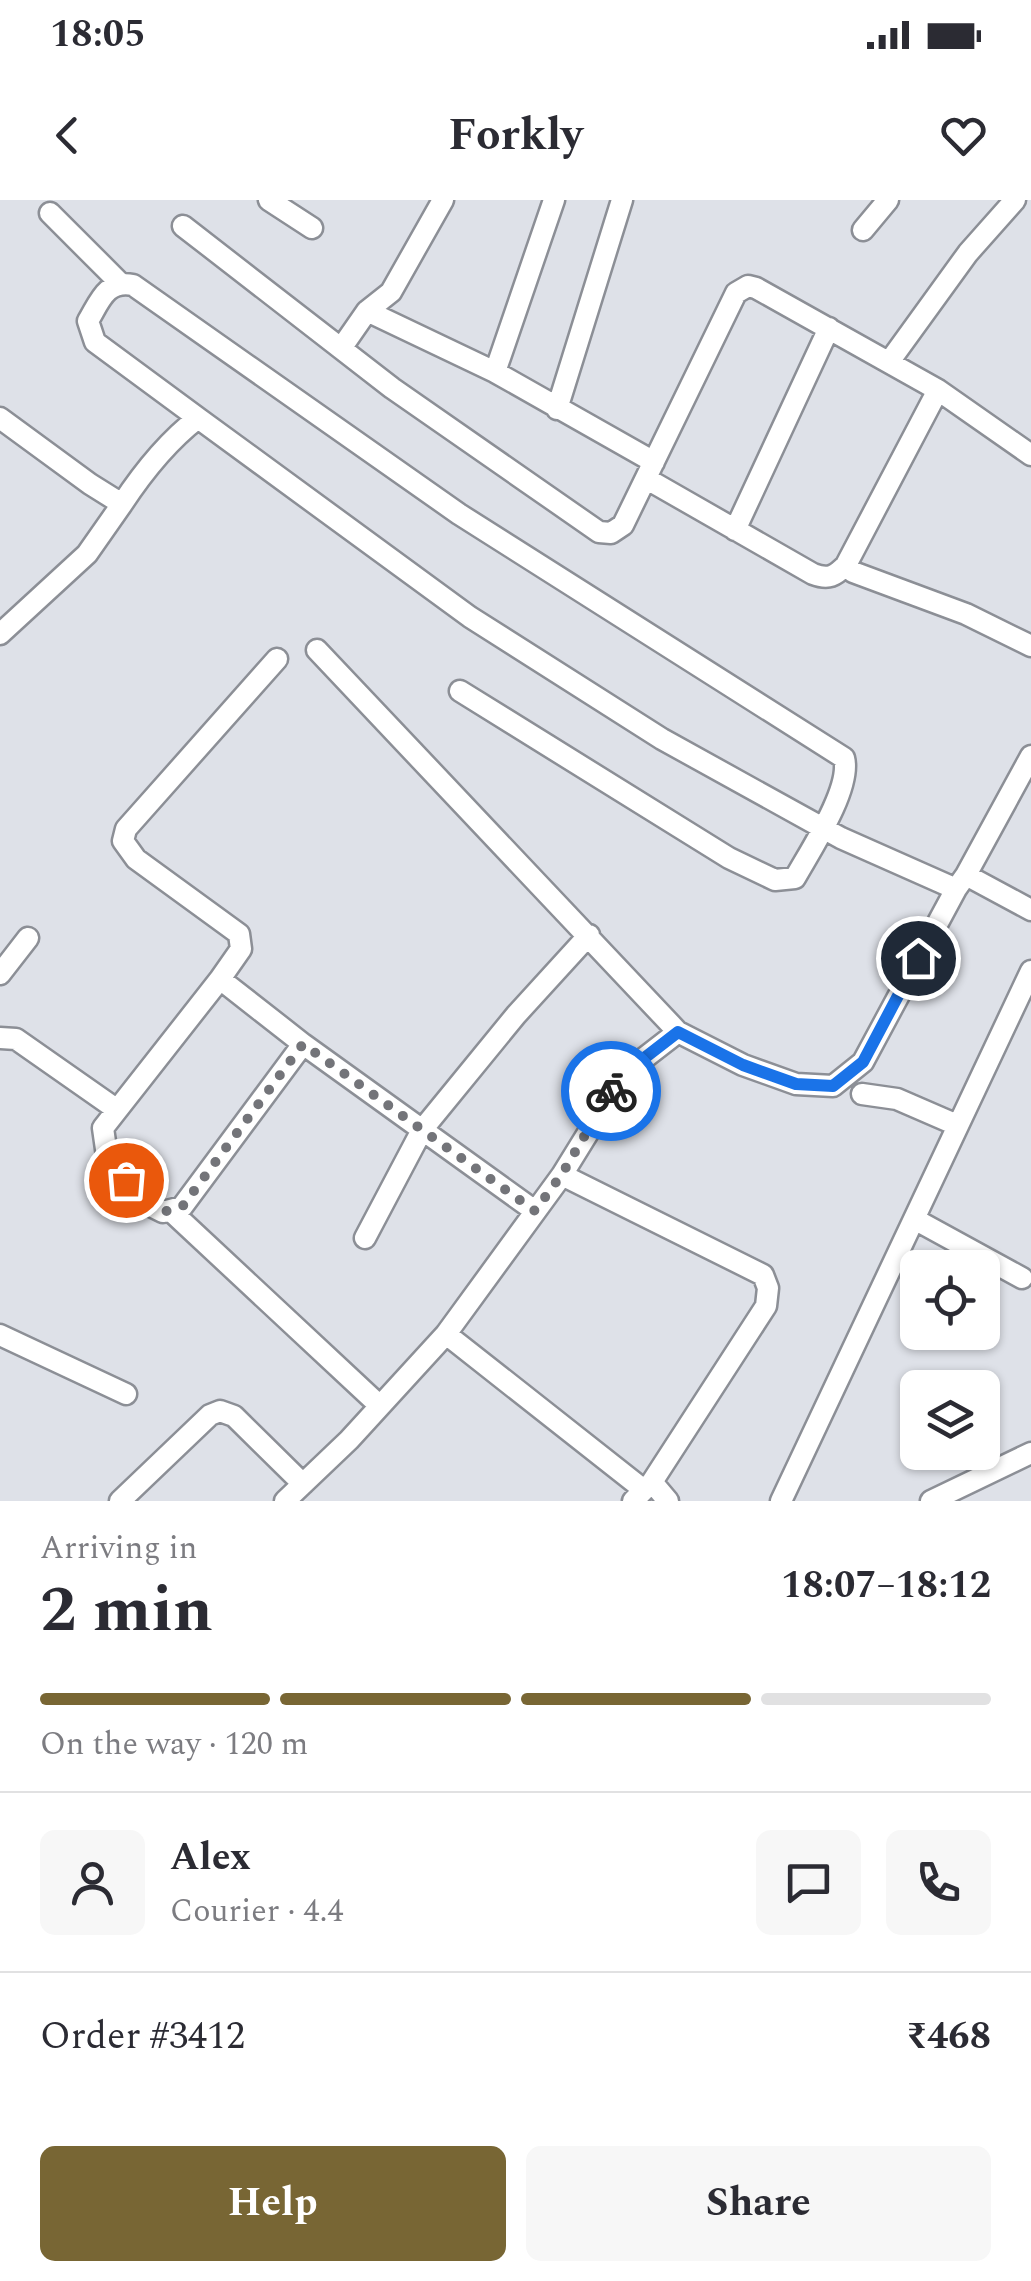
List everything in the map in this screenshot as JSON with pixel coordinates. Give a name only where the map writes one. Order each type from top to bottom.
[{"type":"street","points":[[269,200],[312,228]]},
{"type":"street","points":[[342,347],[366,311],[391,292],[443,200]]},
{"type":"street","points":[[495,372],[554,200]]},
{"type":"street","points":[[558,408],[622,200]]},
{"type":"street","points":[[864,230],[888,200]]},
{"type":"street","points":[[889,362],[968,252],[1015,200]]},
{"type":"street","points":[[50,214],[119,282],[133,285],[459,514],[844,758],[846,774],[823,828],[795,878],[775,880],[685,832],[460,691]]},
{"type":"street","points":[[182,226],[392,388],[599,532],[618,530],[741,288],[756,288],[938,390],[1031,456]]},
{"type":"street","points":[[119,282],[109,286],[88,322],[94,342],[470,617],[662,739],[823,828],[1031,910]]},
{"type":"street","points":[[366,311],[495,372],[558,408],[735,530],[825,578],[836,575],[846,565],[938,390]]},
{"type":"street","points":[[735,530],[830,328]]},
{"type":"street","points":[[0,418],[122,504]]},
{"type":"street","points":[[0,634],[88,554],[138,480],[180,431],[198,418]]},
{"type":"street","points":[[846,565],[853,572],[966,614],[1031,646]]},
{"type":"street","points":[[317,650],[678,1032],[743,1065],[796,1084],[833,1086],[863,1062],[1031,756]]},
{"type":"street","points":[[277,658],[126,829],[123,841],[136,860],[239,934],[241,949],[103,1128],[107,1156],[145,1204],[163,1212],[182,1207],[303,1044]]},
{"type":"street","points":[[364,1238],[422,1130],[516,1015],[589,935]]},
{"type":"street","points":[[0,974],[28,938]]},
{"type":"street","points":[[781,1501],[1031,971]]},
{"type":"street","points":[[220,979],[303,1044],[535,1211]]},
{"type":"street","points":[[285,1501],[446,1334],[562,1174],[625,1073],[678,1032]]},
{"type":"street","points":[[0,1038],[16,1039],[116,1109]]},
{"type":"street","points":[[862,1094],[897,1099],[956,1124]]},
{"type":"street","points":[[562,1174],[762,1275],[768,1288],[766,1306],[643,1491]]},
{"type":"street","points":[[172,1212],[380,1406]]},
{"type":"street","points":[[916,1220],[1022,1278]]},
{"type":"street","points":[[446,1334],[643,1491],[668,1501]]},
{"type":"street","points":[[0,1336],[126,1394]]},
{"type":"street","points":[[120,1501],[210,1415],[220,1411],[234,1416],[303,1484]]},
{"type":"street","points":[[931,1501],[1031,1453]]},
{"type":"way so far","points":[[126,1180],[145,1204],[163,1212],[182,1207],[303,1044],[535,1211],[562,1174],[611,1091]]},
{"type":"route","points":[[611,1091],[625,1073],[678,1032],[743,1065],[796,1084],[833,1086],[863,1062],[918,958]]}]
